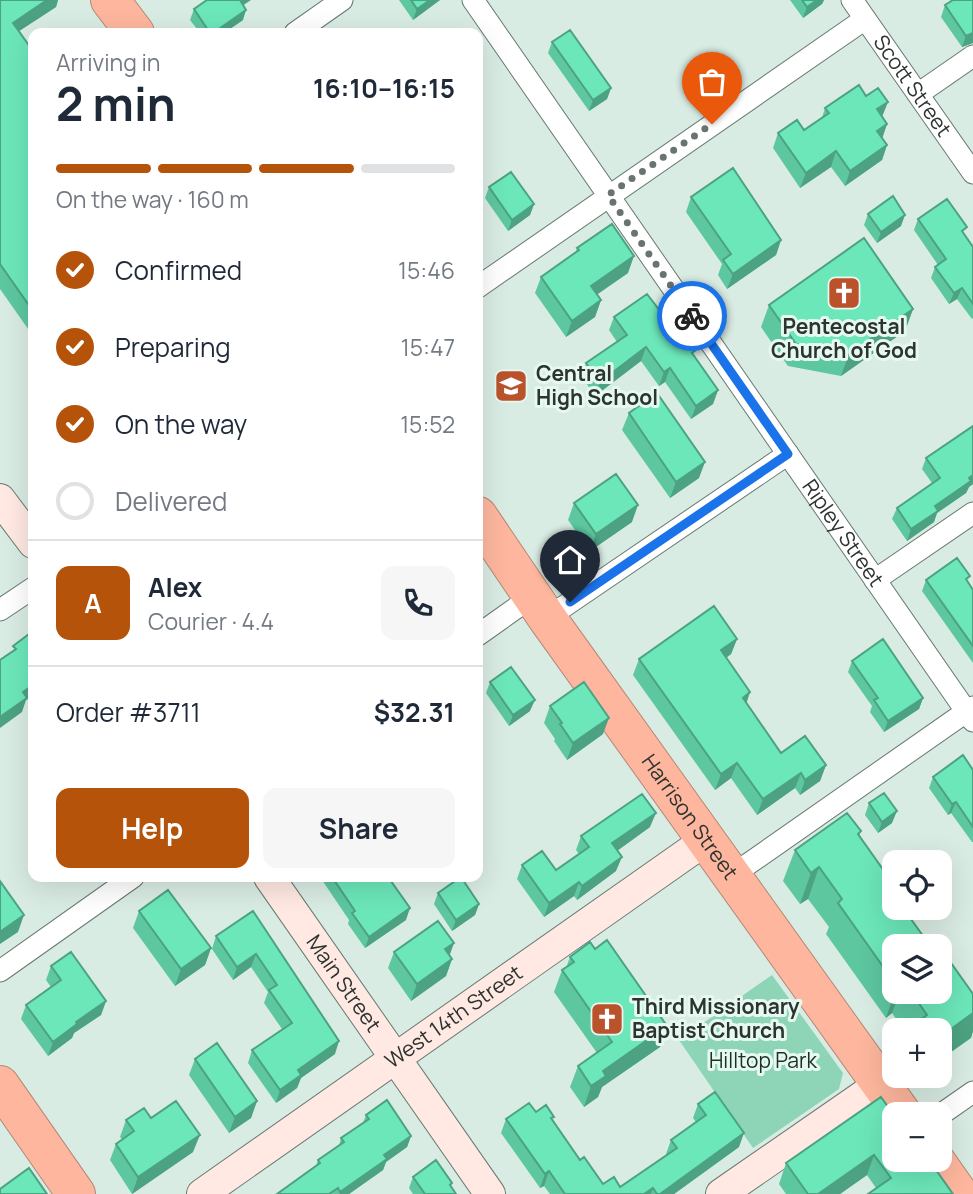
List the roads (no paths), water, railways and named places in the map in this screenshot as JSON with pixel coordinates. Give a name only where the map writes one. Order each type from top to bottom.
[{"type":"highway","points":[[110,0],[131,28]]},
{"type":"highway","name":"Harrison Street","points":[[483,523],[893,1102]]},
{"type":"highway","points":[[0,1085],[76,1194]]},
{"type":"highway","points":[[943,1172],[959,1194]]},
{"type":"street","points":[[302,28],[342,0]]},
{"type":"street","name":"Ripley Street","points":[[472,0],[875,580],[971,713]]},
{"type":"street","name":"Scott Street","points":[[852,0],[973,173]]},
{"type":"street","points":[[483,282],[865,19]]},
{"type":"street","points":[[918,94],[973,56]]},
{"type":"street","points":[[483,633],[540,607],[788,454]]},
{"type":"street","points":[[0,499],[28,536]]},
{"type":"street","points":[[875,580],[973,513]]},
{"type":"street","points":[[0,610],[28,590]]},
{"type":"street","points":[[731,876],[971,713]]},
{"type":"street","name":"West 14th Street","points":[[202,1194],[706,840]]},
{"type":"street","points":[[0,971],[127,882]]},
{"type":"street","name":"Main Street","points":[[272,882],[491,1194]]},
{"type":"street","points":[[722,1194],[880,1084]]},
{"type":"street","points":[[952,1107],[973,1092]]},
{"type":"place","name":"Pentecostal Church of God","points":[[844,293]]},
{"type":"place","name":"Central High School","points":[[511,386]]},
{"type":"place","name":"Third Missionary Baptist Church","points":[[607,1019]]},
{"type":"park label","name":"Hilltop Park","points":[[763,1061]]}]
